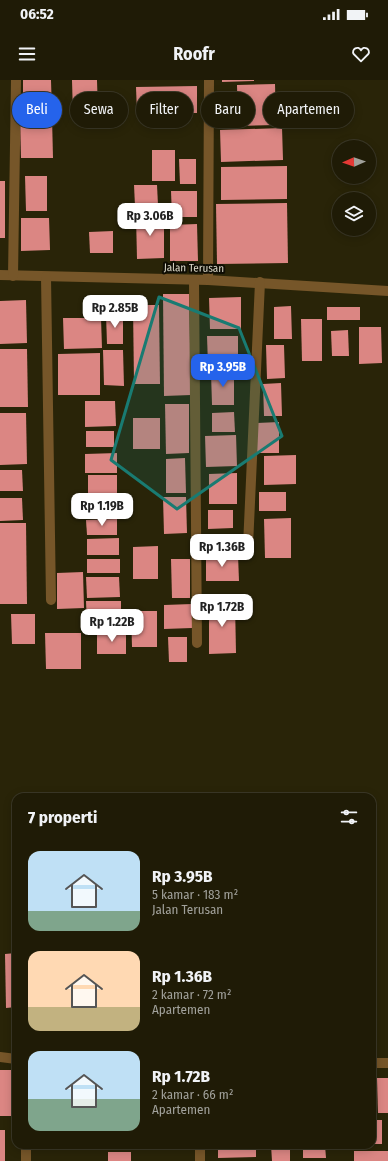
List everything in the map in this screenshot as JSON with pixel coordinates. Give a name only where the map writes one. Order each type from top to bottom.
[{"type":"street","points":[[13,276],[16,80]]},
{"type":"street","points":[[208,280],[209,80]]},
{"type":"street","name":"Jalan Terusan","points":[[0,276],[260,282],[388,291]]},
{"type":"street","points":[[46,277],[51,600]]},
{"type":"street","points":[[194,281],[197,643]]},
{"type":"street","points":[[248,546],[260,282]]},
{"type":"street","points":[[0,1057],[12,1058]]},
{"type":"street","points":[[376,1063],[388,1063]]},
{"type":"street","points":[[26,1149],[26,1161]]},
{"type":"street","points":[[200,1149],[200,1161]]},
{"type":"highlighted area","points":[[159,297],[239,328],[282,436],[177,509],[111,460]]},
{"type":"building","points":[[23,80],[51,80],[51,92],[23,92]]},
{"type":"building","points":[[72,80],[97,80],[97,92],[72,92]]},
{"type":"building","points":[[222,80],[254,80],[254,81],[222,82]]},
{"type":"building","points":[[275,84],[275,92],[263,92],[263,125],[255,126],[255,92],[237,92],[237,85]]},
{"type":"building","points":[[197,86],[197,113],[193,113],[193,92],[136,92],[136,87]]},
{"type":"building","points":[[20,128],[52,128],[53,158],[21,158]]},
{"type":"building","points":[[282,128],[283,160],[221,162],[220,130]]},
{"type":"building","points":[[152,150],[175,150],[175,181],[152,181]]},
{"type":"building","points":[[179,159],[196,159],[196,184],[180,184]]},
{"type":"building","points":[[287,166],[287,199],[221,200],[221,167]]},
{"type":"building","points":[[25,176],[47,176],[47,211],[26,211]]},
{"type":"building","points":[[0,181],[5,181],[5,238],[0,238]]},
{"type":"building","points":[[134,185],[157,185],[158,205],[135,206]]},
{"type":"building","points":[[171,191],[197,191],[197,217],[172,217]]},
{"type":"building","points":[[287,203],[288,263],[217,264],[216,204]]},
{"type":"building","points":[[136,215],[164,215],[164,258],[137,259]]},
{"type":"building","points":[[21,218],[49,218],[50,250],[21,251]]},
{"type":"building","points":[[197,224],[198,261],[170,261],[170,225]]},
{"type":"building","points":[[113,231],[113,253],[90,253],[89,232]]},
{"type":"building","points":[[163,294],[189,294],[191,395],[164,396]]},
{"type":"building","points":[[241,297],[241,329],[210,329],[209,298]]},
{"type":"building","points":[[26,300],[27,343],[0,344],[0,301]]},
{"type":"building","points":[[133,305],[159,305],[160,384],[134,384]]},
{"type":"building","points":[[291,306],[292,339],[274,339],[274,307]]},
{"type":"building","points":[[327,307],[360,307],[360,320],[327,320]]},
{"type":"building","points":[[106,314],[123,314],[123,344],[107,344]]},
{"type":"building","points":[[63,318],[101,318],[102,348],[64,349]]},
{"type":"building","points":[[301,319],[322,319],[322,361],[302,361]]},
{"type":"building","points":[[359,327],[381,327],[382,363],[359,364]]},
{"type":"building","points":[[348,330],[349,356],[332,356],[331,331]]},
{"type":"building","points":[[207,336],[238,336],[238,365],[208,365]]},
{"type":"building","points":[[266,345],[284,345],[285,378],[267,379]]},
{"type":"building","points":[[0,349],[27,349],[28,407],[0,407]]},
{"type":"building","points":[[103,350],[123,350],[124,386],[104,385]]},
{"type":"building","points":[[100,353],[100,395],[58,395],[58,354]]},
{"type":"building","points":[[234,371],[234,405],[212,405],[211,372]]},
{"type":"building","points":[[281,383],[282,416],[264,416],[263,384]]},
{"type":"building","points":[[85,401],[115,401],[116,426],[85,427]]},
{"type":"building","points":[[165,404],[189,404],[189,453],[166,454]]},
{"type":"building","points":[[234,412],[235,432],[212,432],[212,413]]},
{"type":"building","points":[[0,413],[26,413],[27,464],[0,465]]},
{"type":"building","points":[[133,418],[160,418],[160,449],[133,449]]},
{"type":"building","points":[[279,422],[279,453],[257,453],[257,423]]},
{"type":"building","points":[[86,431],[114,431],[114,447],[86,447]]},
{"type":"building","points":[[236,435],[237,466],[206,467],[205,436]]},
{"type":"building","points":[[117,453],[117,473],[85,473],[85,454]]},
{"type":"building","points":[[296,455],[296,484],[264,485],[264,456]]},
{"type":"building","points":[[185,458],[186,493],[166,493],[166,459]]},
{"type":"building","points":[[0,470],[22,470],[23,491],[0,491]]},
{"type":"building","points":[[237,473],[237,504],[209,504],[209,474]]},
{"type":"building","points":[[88,475],[117,475],[117,493],[88,493]]},
{"type":"building","points":[[259,492],[286,492],[286,511],[259,511]]},
{"type":"building","points":[[163,497],[186,497],[187,533],[164,534]]},
{"type":"building","points":[[0,498],[22,498],[23,520],[0,521]]},
{"type":"building","points":[[89,499],[118,499],[118,516],[90,516]]},
{"type":"building","points":[[208,510],[233,510],[233,528],[208,529]]},
{"type":"building","points":[[291,518],[291,558],[265,558],[264,519]]},
{"type":"building","points":[[117,519],[117,535],[87,535],[86,520]]},
{"type":"building","points":[[0,523],[26,523],[27,604],[0,604]]},
{"type":"building","points":[[238,535],[238,550],[204,550],[203,536]]},
{"type":"building","points":[[119,538],[119,555],[87,555],[87,539]]},
{"type":"building","points":[[158,546],[158,579],[133,579],[133,547]]},
{"type":"building","points":[[238,555],[239,581],[206,581],[206,556]]},
{"type":"building","points":[[87,559],[120,559],[120,573],[87,573]]},
{"type":"building","points":[[171,559],[190,559],[190,598],[172,598]]},
{"type":"building","points":[[83,572],[84,608],[57,609],[57,573]]},
{"type":"building","points":[[86,577],[119,577],[120,597],[87,598]]},
{"type":"building","points":[[86,601],[121,601],[121,623],[87,624]]},
{"type":"building","points":[[209,603],[235,603],[236,653],[209,654]]},
{"type":"building","points":[[192,604],[192,628],[164,629],[164,605]]},
{"type":"building","points":[[131,611],[157,611],[157,647],[132,647]]},
{"type":"building","points":[[11,614],[35,614],[35,644],[12,644]]},
{"type":"building","points":[[126,631],[126,654],[97,654],[97,632]]},
{"type":"building","points":[[45,633],[81,633],[81,669],[46,669]]},
{"type":"building","points":[[168,637],[187,637],[187,662],[169,662]]},
{"type":"building","points":[[12,953],[12,1007],[6,1008],[5,954]]},
{"type":"building","points":[[0,1070],[12,1070],[12,1116],[0,1116]]},
{"type":"building","points":[[377,1078],[388,1078],[388,1113],[378,1113]]},
{"type":"building","points":[[376,1120],[382,1120],[382,1144],[376,1144]]},
{"type":"building","points":[[0,1130],[5,1130],[5,1161],[0,1161]]},
{"type":"building","points":[[218,1149],[256,1149],[256,1157],[218,1158]]},
{"type":"building","points":[[271,1149],[290,1149],[290,1161],[272,1161]]},
{"type":"building","points":[[303,1149],[325,1149],[326,1158],[303,1158]]},
{"type":"building","points":[[354,1151],[388,1151],[388,1161],[354,1161]]},
{"type":"building","points":[[108,1152],[131,1152],[131,1161],[108,1161]]}]
